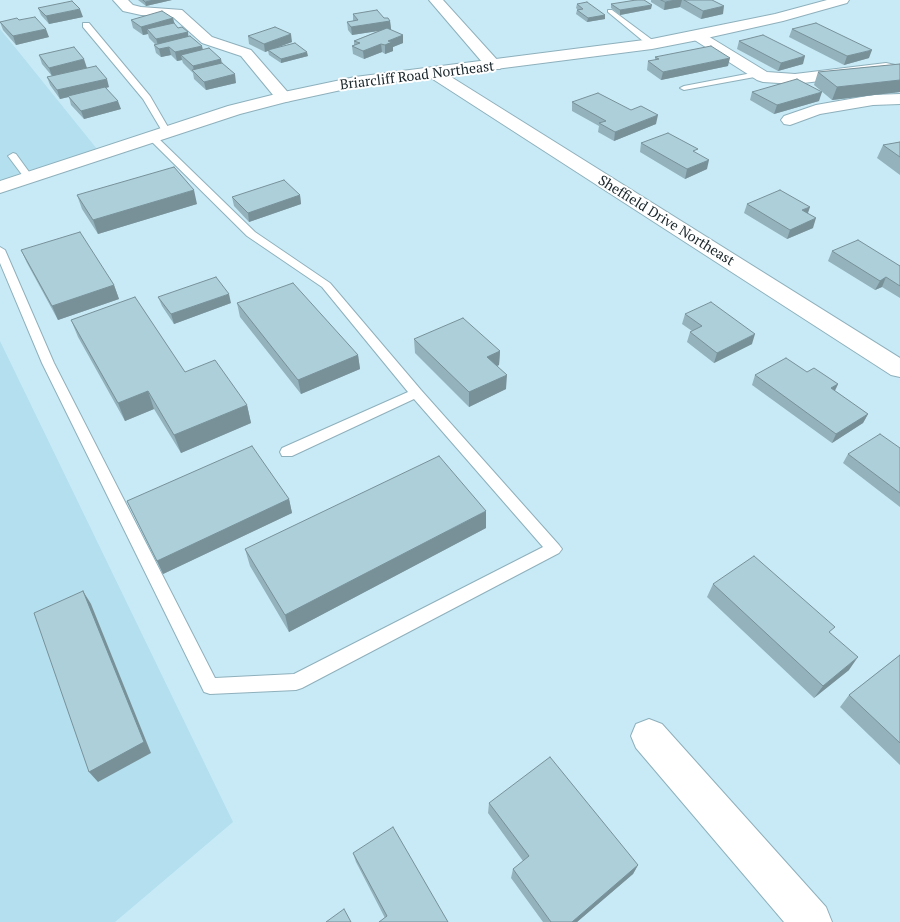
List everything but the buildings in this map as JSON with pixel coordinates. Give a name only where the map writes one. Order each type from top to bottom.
[{"type":"street","points":[[120,0],[128,8],[141,11],[177,13],[207,40],[246,53],[284,97]]},
{"type":"street","points":[[436,0],[494,66]]},
{"type":"street","name":"Briarcliff Road Northeast","points":[[0,187],[161,136],[234,110],[284,97],[354,82],[494,66],[698,36],[834,1]]},
{"type":"street","points":[[698,36],[763,78],[796,79],[886,68],[900,71]]},
{"type":"street","name":"Sheffield Drive Northeast","points":[[434,72],[900,369]]},
{"type":"street","points":[[790,120],[816,110],[873,100],[900,99]]},
{"type":"street","points":[[649,736],[811,922]]},
{"type":"lane","points":[[610,11],[652,44]]},
{"type":"lane","points":[[0,250],[48,363],[210,686],[296,682],[554,550],[416,393],[326,284],[251,234],[161,136],[147,98],[86,25]]},
{"type":"lane","points":[[684,88],[757,74]]},
{"type":"lane","points":[[13,156],[29,178]]},
{"type":"lane","points":[[287,452],[416,393]]},
{"type":"shaded area","points":[[0,29],[18,51],[101,154],[0,188]]},
{"type":"shaded area","points":[[0,341],[233,822],[115,922],[0,922]]}]
